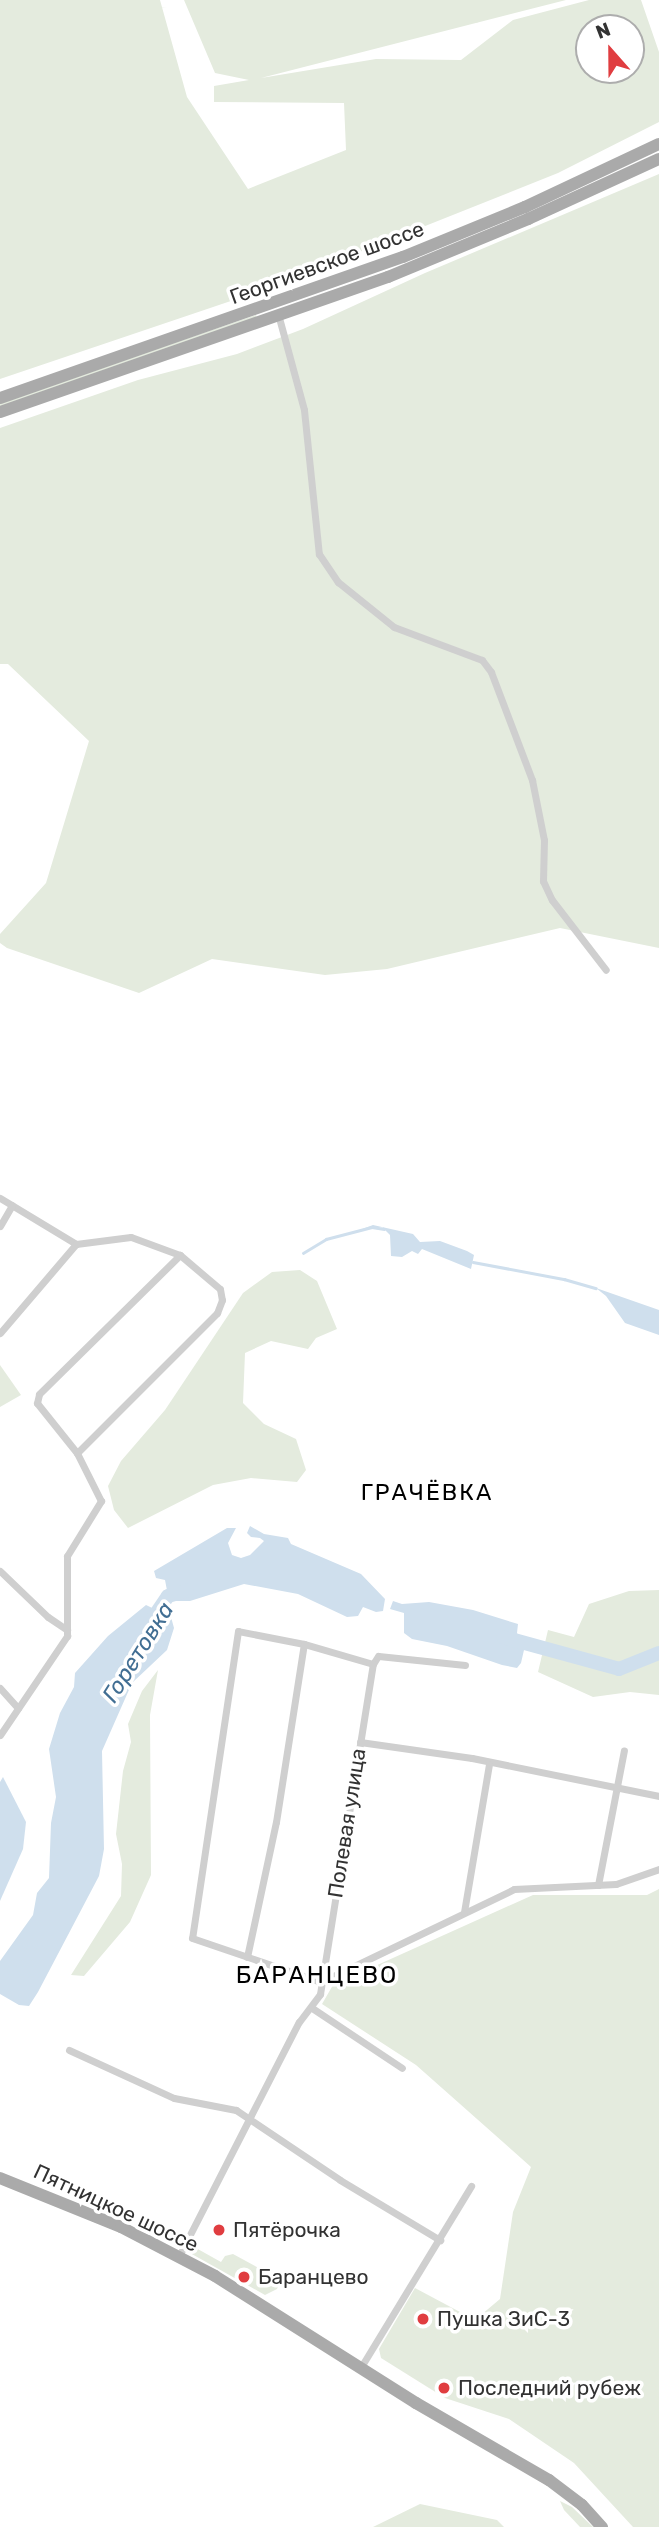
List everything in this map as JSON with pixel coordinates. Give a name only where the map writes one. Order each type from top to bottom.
[{"type":"main road","name":"Георгиевское шоссе","points":[[0,398],[291,298],[454,237],[659,144]]},
{"type":"main road","name":"Георгиевское шоссе","points":[[0,412],[277,317],[439,257],[659,159]]},
{"type":"main road","name":"Пятницкое шоссе","points":[[0,2178],[77,2207],[178,2256],[549,2480],[582,2505],[602,2527]]},
{"type":"street","points":[[291,298],[277,317],[293,363],[304,410],[319,554],[338,582],[394,627],[482,660],[491,671],[532,780],[544,839],[543,881],[552,900],[606,970]]},
{"type":"street","points":[[0,1198],[76,1244],[131,1237],[180,1255],[220,1289],[222,1300],[218,1313],[78,1453]]},
{"type":"street","points":[[0,1226],[12,1205]]},
{"type":"street","points":[[0,1333],[76,1244]]},
{"type":"street","points":[[0,1735],[67,1636],[67,1556],[101,1501],[78,1453],[37,1403],[39,1394],[180,1255]]},
{"type":"street","points":[[0,1571],[48,1617],[67,1630]]},
{"type":"street","points":[[465,1665],[378,1656],[373,1664],[304,1644],[238,1631],[192,1938],[321,1982],[514,1889],[616,1884],[659,1869]]},
{"type":"street","points":[[247,1957],[276,1822],[304,1644]]},
{"type":"street","name":"Полевая улица","points":[[178,2256],[299,2022],[320,1994],[373,1664]]},
{"type":"street","points":[[0,1688],[18,1708]]},
{"type":"street","points":[[360,1742],[659,1796]]},
{"type":"street","points":[[598,1885],[624,1750]]},
{"type":"street","points":[[464,1912],[489,1764]]},
{"type":"street","points":[[312,2008],[402,2067]]},
{"type":"street","points":[[69,2050],[174,2098],[236,2110],[340,2180],[440,2240]]},
{"type":"street","points":[[361,2367],[471,2186]]},
{"type":"shaded area","points":[[0,0],[160,0],[187,97],[248,189],[346,150],[344,103],[214,102],[214,86],[249,80],[215,73],[184,0],[566,0],[261,78],[376,59],[461,60],[513,20],[589,0],[641,0],[659,52],[659,122],[558,173],[272,287],[0,379]]},
{"type":"shaded area","points":[[659,174],[659,948],[560,928],[387,969],[325,975],[212,959],[139,993],[7,948],[0,943],[0,934],[46,883],[89,741],[8,664],[0,664],[0,428],[138,380],[237,354],[303,329],[425,273]]},
{"type":"shaded area","points":[[256,315],[257,318],[0,407],[0,402]]},
{"type":"shaded area","points":[[300,1270],[317,1281],[337,1329],[316,1338],[308,1349],[271,1341],[245,1353],[243,1403],[264,1424],[296,1439],[306,1470],[297,1482],[251,1478],[213,1485],[128,1528],[114,1510],[108,1486],[121,1461],[165,1410],[243,1293],[272,1272]]},
{"type":"shaded area","points":[[0,1365],[21,1395],[0,1407]]},
{"type":"shaded area","points":[[659,1590],[659,1695],[630,1692],[593,1697],[538,1672],[548,1630],[574,1637],[589,1604],[629,1591]]},
{"type":"shaded area","points":[[158,1670],[150,1715],[151,1875],[130,1922],[84,1976],[71,1975],[121,1896],[122,1864],[116,1834],[123,1771],[131,1742],[128,1724],[142,1691]]},
{"type":"shaded area","points":[[659,1889],[659,2527],[633,2527],[574,2463],[509,2419],[445,2398],[381,2358],[379,2349],[415,2288],[475,2320],[500,2299],[513,2212],[531,2167],[416,2065],[322,2004],[333,1985],[533,1895],[647,1895]]},
{"type":"shaded area","points":[[187,2243],[221,2262],[225,2256],[233,2254],[281,2280],[277,2289],[265,2295],[190,2253]]},
{"type":"shaded area","points":[[560,2501],[572,2507],[593,2527],[580,2527],[564,2510]]},
{"type":"shaded area","points":[[420,2504],[497,2520],[504,2527],[373,2527]]},
{"type":"water","points":[[373,1225],[382,1227],[357,1231]]},
{"type":"water","points":[[382,1227],[413,1234],[420,1242],[440,1241],[467,1251],[474,1255],[471,1269],[422,1249],[418,1254],[412,1251],[402,1257],[391,1256],[390,1235]]},
{"type":"water","points":[[596,1288],[659,1310],[659,1335],[625,1323],[606,1296]]},
{"type":"water","points":[[250,1526],[264,1534],[288,1538],[291,1544],[361,1574],[385,1599],[383,1611],[376,1612],[363,1607],[358,1616],[347,1617],[298,1594],[244,1584],[190,1601],[169,1601],[165,1580],[156,1578],[154,1571],[227,1528],[236,1528],[228,1543],[232,1555],[241,1558],[250,1555],[264,1541],[247,1533]]},
{"type":"water","points":[[393,1601],[402,1604],[429,1602],[473,1610],[518,1624],[517,1633],[524,1650],[521,1663],[517,1668],[502,1665],[447,1646],[412,1639],[404,1633],[404,1613],[390,1609]]},
{"type":"water","points":[[146,1605],[171,1617],[174,1628],[167,1650],[132,1683],[102,1751],[104,1849],[99,1876],[38,1992],[29,2006],[19,2005],[0,1994],[0,1961],[33,1915],[37,1893],[49,1878],[51,1823],[56,1797],[49,1749],[60,1713],[74,1687],[75,1673],[108,1636]]},
{"type":"water","points":[[3,1777],[26,1822],[23,1849],[0,1901],[0,1782]]},
{"type":"waterway","points":[[303,1253],[326,1239],[372,1227],[384,1229]]},
{"type":"waterway","points":[[473,1262],[564,1279],[596,1288]]},
{"type":"waterway","name":"Горетовка","points":[[147,1627],[168,1596],[186,1591]]},
{"type":"waterway","name":"Горетовка","points":[[503,1637],[619,1669],[659,1653]]},
{"type":"place","name":"Пятёрочка","points":[[219,2230]]},
{"type":"place","name":"Баранцево","points":[[244,2277]]},
{"type":"place","name":"Пушка ЗиС-3","points":[[423,2319]]},
{"type":"place","name":"Последний рубеж","points":[[444,2388]]},
{"type":"district","name":"ГРАЧЁВКА","points":[[427,1492]]},
{"type":"district","name":"БАРАНЦЕВО","points":[[317,1976]]}]
